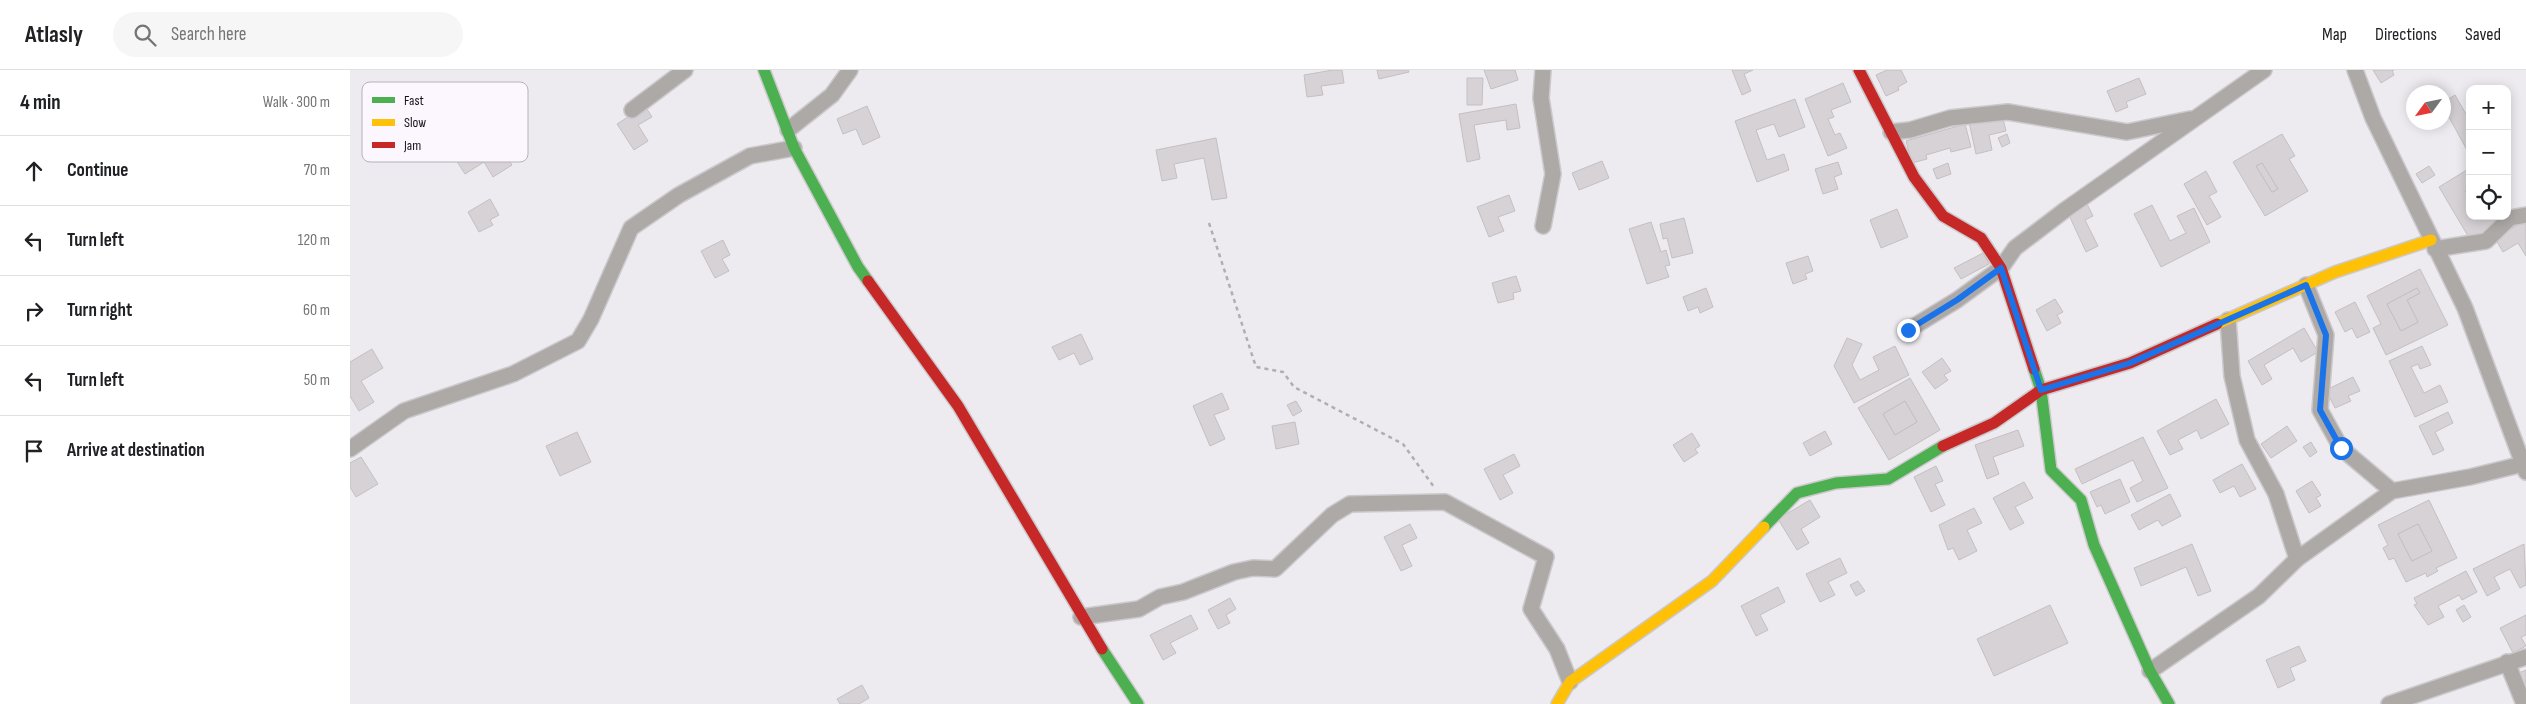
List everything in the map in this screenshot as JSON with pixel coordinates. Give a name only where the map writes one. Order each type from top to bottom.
[{"type":"street","points":[[632,110],[685,70]]},
{"type":"street","points":[[764,70],[794,148],[858,267],[958,406],[1081,617],[1138,704]]},
{"type":"street","points":[[788,130],[832,94],[850,70]]},
{"type":"street","points":[[1542,70],[1541,98],[1553,174],[1542,226]]},
{"type":"street","points":[[1859,70],[1914,177],[1943,216],[1982,238],[2001,268],[2041,390],[2052,470],[2081,500],[2094,545],[2150,671],[2169,704]]},
{"type":"street","points":[[1908,330],[1957,300],[2001,268],[2015,248],[2264,70]]},
{"type":"street","points":[[2150,671],[2259,596],[2297,559],[2392,491],[2470,477],[2524,463],[2465,308],[2373,118],[2355,70]]},
{"type":"street","points":[[1891,132],[1910,130],[1950,118],[2008,112],[2127,132],[2196,118]]},
{"type":"street","points":[[350,449],[404,411],[513,374],[578,341],[591,319],[631,228],[679,195],[750,156],[794,148]]},
{"type":"street","points":[[1557,704],[1570,682],[1712,581],[1797,493],[1836,483],[1888,479],[1930,452],[1994,423],[2041,390],[2130,363],[2335,272],[2433,245],[2486,242],[2510,218],[2526,215]]},
{"type":"street","points":[[2306,285],[2326,335],[2320,410],[2341,448],[2392,491]]},
{"type":"street","points":[[2228,320],[2232,376],[2247,440],[2276,494],[2297,559]]},
{"type":"street","points":[[1081,617],[1139,609],[1160,597],[1183,592],[1234,572],[1253,568],[1275,569],[1332,515],[1350,504],[1445,502],[1546,557],[1531,610],[1557,649],[1570,682]]},
{"type":"street","points":[[2389,704],[2526,657]]},
{"type":"street","points":[[2507,662],[2524,704]]},
{"type":"path","points":[[1209,223],[1256,367],[1282,372],[1294,387],[1404,444],[1445,502]]},
{"type":"building","points":[[1342,70],[1344,83],[1321,86],[1323,95],[1307,97],[1304,75]]},
{"type":"building","points":[[1377,70],[1408,70],[1409,72],[1379,79]]},
{"type":"building","points":[[1484,70],[1515,70],[1518,80],[1491,89]]},
{"type":"building","points":[[1732,70],[1753,70],[1744,74],[1751,91],[1742,95]]},
{"type":"building","points":[[1887,70],[1901,70],[1907,82],[1898,87],[1899,90],[1886,96],[1876,75]]},
{"type":"building","points":[[2373,70],[2394,70],[2392,71],[2394,75],[2381,83]]},
{"type":"building","points":[[1467,78],[1483,78],[1482,105],[1467,105]]},
{"type":"building","points":[[2139,78],[2146,94],[2126,102],[2128,107],[2116,112],[2107,91]]},
{"type":"building","points":[[1843,83],[1851,102],[1831,110],[1834,117],[1828,119],[1835,135],[1840,133],[1847,148],[1828,156],[1805,99]]},
{"type":"building","points":[[2455,95],[2466,114],[2466,148],[2451,121],[2451,98]]},
{"type":"building","points":[[1795,99],[1805,127],[1779,137],[1774,124],[1756,130],[1767,160],[1784,154],[1789,170],[1757,182],[1735,121]]},
{"type":"building","points":[[1516,104],[1520,128],[1507,130],[1506,120],[1474,125],[1480,159],[1467,162],[1459,114]]},
{"type":"building","points":[[645,106],[652,117],[638,125],[648,141],[634,150],[617,124]]},
{"type":"building","points":[[867,106],[880,137],[863,145],[856,129],[843,134],[837,119]]},
{"type":"building","points":[[2002,115],[2006,131],[1989,135],[1992,150],[1976,154],[1969,122]]},
{"type":"building","points":[[1965,124],[1971,147],[1951,152],[1950,148],[1926,155],[1927,159],[1912,163],[1906,141]]},
{"type":"building","points":[[2007,134],[2010,143],[2002,147],[1998,138]]},
{"type":"building","points":[[2282,134],[2295,156],[2289,159],[2308,191],[2265,216],[2233,162]],"holes":[[[2262,163],[2278,189],[2272,192],[2256,166]]]},
{"type":"building","points":[[1216,138],[1227,198],[1212,200],[1204,158],[1174,164],[1177,178],[1162,181],[1156,150]]},
{"type":"building","points":[[1602,161],[1609,178],[1579,190],[1572,173]]},
{"type":"building","points":[[457,162],[484,162],[465,174]]},
{"type":"building","points":[[484,162],[510,162],[512,165],[493,177]]},
{"type":"building","points":[[1838,162],[1842,174],[1834,177],[1838,189],[1823,194],[1815,169]]},
{"type":"building","points":[[1948,163],[1951,174],[1937,179],[1933,169]]},
{"type":"building","points":[[2262,163],[2278,189],[2272,192],[2256,166]]},
{"type":"building","points":[[2429,166],[2435,175],[2422,183],[2416,174]]},
{"type":"building","points":[[2466,170],[2466,220],[2494,220],[2497,225],[2471,241],[2439,187]]},
{"type":"building","points":[[2206,171],[2217,192],[2209,196],[2221,217],[2207,225],[2184,184]]},
{"type":"building","points":[[1509,195],[1515,211],[1498,217],[1504,231],[1489,237],[1477,207]]},
{"type":"building","points":[[490,199],[499,215],[490,220],[493,225],[479,232],[468,212]]},
{"type":"building","points":[[2087,204],[2093,216],[2085,220],[2098,246],[2086,252],[2068,213]]},
{"type":"building","points":[[2152,205],[2170,241],[2186,233],[2177,216],[2194,208],[2210,242],[2161,267],[2134,214]]},
{"type":"building","points":[[1897,209],[1908,237],[1881,248],[1870,220]]},
{"type":"building","points":[[1684,218],[1693,253],[1672,258],[1667,238],[1663,239],[1660,224]]},
{"type":"building","points":[[2526,220],[2526,256],[2518,243],[2503,252],[2495,238]]},
{"type":"building","points":[[1651,222],[1661,252],[1666,250],[1670,265],[1665,266],[1669,277],[1647,284],[1629,229]]},
{"type":"building","points":[[723,240],[730,255],[722,259],[729,271],[715,278],[701,251]]},
{"type":"building","points":[[1983,253],[1989,264],[1961,279],[1954,268]]},
{"type":"building","points":[[1808,256],[1813,271],[1805,274],[1807,279],[1793,284],[1786,263]]},
{"type":"building","points":[[2420,269],[2448,325],[2386,355],[2373,328],[2381,324],[2367,296]],"holes":[[[2417,288],[2420,293],[2407,300],[2418,322],[2401,331],[2387,304]]]},
{"type":"building","points":[[1516,276],[1521,291],[1513,293],[1514,299],[1498,303],[1492,283]]},
{"type":"building","points":[[1706,288],[1713,307],[1700,313],[1698,307],[1688,311],[1683,297]]},
{"type":"building","points":[[2417,288],[2420,293],[2407,300],[2418,322],[2401,331],[2387,304]]},
{"type":"building","points":[[2055,299],[2063,312],[2057,315],[2061,323],[2047,331],[2036,310]]},
{"type":"building","points":[[2355,302],[2370,332],[2357,338],[2352,328],[2345,332],[2335,312]]},
{"type":"building","points":[[2304,328],[2318,352],[2301,362],[2293,348],[2264,365],[2272,379],[2262,385],[2248,361]]},
{"type":"building","points":[[1081,334],[1093,359],[1080,365],[1074,353],[1059,360],[1052,347]]},
{"type":"building","points":[[1847,338],[1862,344],[1852,365],[1860,380],[1879,370],[1873,357],[1895,346],[1909,375],[1854,403],[1834,366]]},
{"type":"building","points":[[2422,346],[2431,365],[2420,369],[2418,364],[2411,367],[2424,393],[2440,385],[2448,402],[2415,417],[2389,361]]},
{"type":"building","points":[[372,349],[383,368],[361,381],[374,402],[359,411],[350,396],[350,362]]},
{"type":"building","points":[[1942,358],[1951,371],[1944,375],[1948,380],[1935,389],[1922,372]]},
{"type":"building","points":[[2353,377],[2360,391],[2348,396],[2351,401],[2335,408],[2326,390]]},
{"type":"building","points":[[1910,378],[1940,430],[1889,460],[1858,408]],"holes":[[[1905,401],[1917,422],[1895,435],[1883,414]]]},
{"type":"building","points":[[1222,393],[1229,409],[1214,415],[1225,439],[1210,446],[1193,406]]},
{"type":"building","points":[[2216,399],[2229,424],[2201,439],[2197,430],[2178,440],[2183,449],[2170,455],[2157,431]]},
{"type":"building","points":[[1296,401],[1302,411],[1293,416],[1287,405]]},
{"type":"building","points":[[1905,401],[1917,422],[1895,435],[1883,414]]},
{"type":"building","points":[[2448,412],[2453,423],[2435,432],[2444,450],[2433,455],[2419,426]]},
{"type":"building","points":[[1295,422],[1299,444],[1276,449],[1272,426]]},
{"type":"building","points":[[2287,426],[2297,441],[2271,458],[2261,444]]},
{"type":"building","points":[[2018,430],[2024,446],[1993,457],[1999,474],[1987,479],[1975,445]]},
{"type":"building","points":[[1825,431],[1832,444],[1810,456],[1803,443]]},
{"type":"building","points":[[577,432],[591,462],[560,476],[546,446]]},
{"type":"building","points":[[1692,433],[1700,446],[1695,449],[1698,453],[1684,462],[1673,445]]},
{"type":"building","points":[[2143,437],[2168,488],[2137,502],[2130,488],[2143,481],[2133,460],[2082,484],[2075,469]]},
{"type":"building","points":[[2311,442],[2317,452],[2310,457],[2303,447]]},
{"type":"building","points":[[1514,454],[1520,466],[1503,475],[1513,493],[1500,500],[1484,469]]},
{"type":"building","points":[[361,457],[378,484],[356,497],[350,487],[350,463]]},
{"type":"building","points":[[2242,464],[2256,489],[2240,497],[2234,486],[2220,493],[2213,480]]},
{"type":"building","points":[[1936,466],[1943,481],[1935,484],[1945,505],[1931,512],[1914,477]]},
{"type":"building","points":[[2120,479],[2130,502],[2105,514],[2101,505],[2097,507],[2090,492]]},
{"type":"building","points":[[2312,481],[2321,495],[2316,498],[2321,506],[2309,513],[2296,491]]},
{"type":"building","points":[[2024,482],[2033,498],[2015,507],[2024,523],[2010,530],[1993,498]]},
{"type":"building","points":[[2170,494],[2181,516],[2162,526],[2158,520],[2139,530],[2131,515]]},
{"type":"building","points":[[1810,500],[1820,517],[1801,529],[1809,543],[1797,550],[1778,519]]},
{"type":"building","points":[[2429,500],[2457,558],[2436,568],[2438,571],[2427,577],[2426,573],[2406,582],[2394,558],[2389,560],[2383,548],[2388,545],[2378,525]],"holes":[[[2418,524],[2432,551],[2412,561],[2398,534]]]},
{"type":"building","points":[[1974,508],[1982,523],[1967,530],[1977,551],[1959,560],[1953,548],[1948,550],[1939,525]]},
{"type":"building","points":[[1410,524],[1417,538],[1402,545],[1412,566],[1401,571],[1384,537]]},
{"type":"building","points":[[2418,524],[2432,551],[2412,561],[2398,534]]},
{"type":"building","points":[[2192,544],[2211,591],[2198,596],[2186,567],[2141,586],[2134,568]]},
{"type":"building","points":[[2524,544],[2526,585],[2520,588],[2510,569],[2494,577],[2500,589],[2487,596],[2473,569]]},
{"type":"building","points":[[1840,558],[1847,573],[1828,582],[1835,595],[1820,602],[1806,574]]},
{"type":"building","points":[[2466,571],[2477,592],[2462,600],[2459,595],[2438,606],[2444,617],[2428,625],[2414,605],[2417,604],[2414,598]]},
{"type":"building","points":[[1858,581],[1865,591],[1856,596],[1850,585]]},
{"type":"building","points":[[1778,587],[1785,602],[1760,615],[1768,630],[1756,636],[1741,606]]},
{"type":"building","points":[[1230,598],[1236,609],[1226,615],[1230,623],[1218,629],[1208,610]]},
{"type":"building","points":[[2050,605],[2068,643],[1994,676],[1977,639]]},
{"type":"building","points":[[2464,605],[2471,617],[2463,622],[2456,610]]},
{"type":"building","points":[[1191,615],[1198,629],[1170,643],[1176,653],[1163,660],[1150,635]]},
{"type":"building","points":[[2526,615],[2526,635],[2521,637],[2526,646],[2513,653],[2500,628]]},
{"type":"building","points":[[2299,646],[2306,661],[2290,668],[2295,680],[2278,688],[2266,660]]},
{"type":"building","points":[[2526,670],[2526,690],[2519,673]]},
{"type":"building","points":[[862,685],[869,698],[859,704],[840,704],[837,699]]},
{"type":"traffic: fast","points":[[764,70],[794,148],[858,267],[868,281]]},
{"type":"traffic: fast","points":[[2034,369],[2041,390],[2051,470],[2081,500],[2094,545],[2150,671],[2169,704]]},
{"type":"traffic: fast","points":[[1764,527],[1797,493],[1836,483],[1888,479],[1943,446]]},
{"type":"traffic: fast","points":[[1102,649],[1138,704]]},
{"type":"traffic: slow","points":[[2217,324],[2335,272],[2431,240]]},
{"type":"traffic: slow","points":[[1557,704],[1570,682],[1712,581],[1764,527]]},
{"type":"traffic: jam","points":[[1859,70],[1914,177],[1943,216],[1981,238],[2001,268],[2034,369]]},
{"type":"traffic: jam","points":[[868,281],[958,406],[1102,649]]},
{"type":"traffic: jam","points":[[1943,446],[1994,423],[2041,390],[2130,363],[2217,324]]},
{"type":"route","points":[[1908,330],[1957,300],[2001,268],[2026,339],[2041,390],[2130,363],[2306,285],[2326,335],[2320,410],[2341,448]]}]
